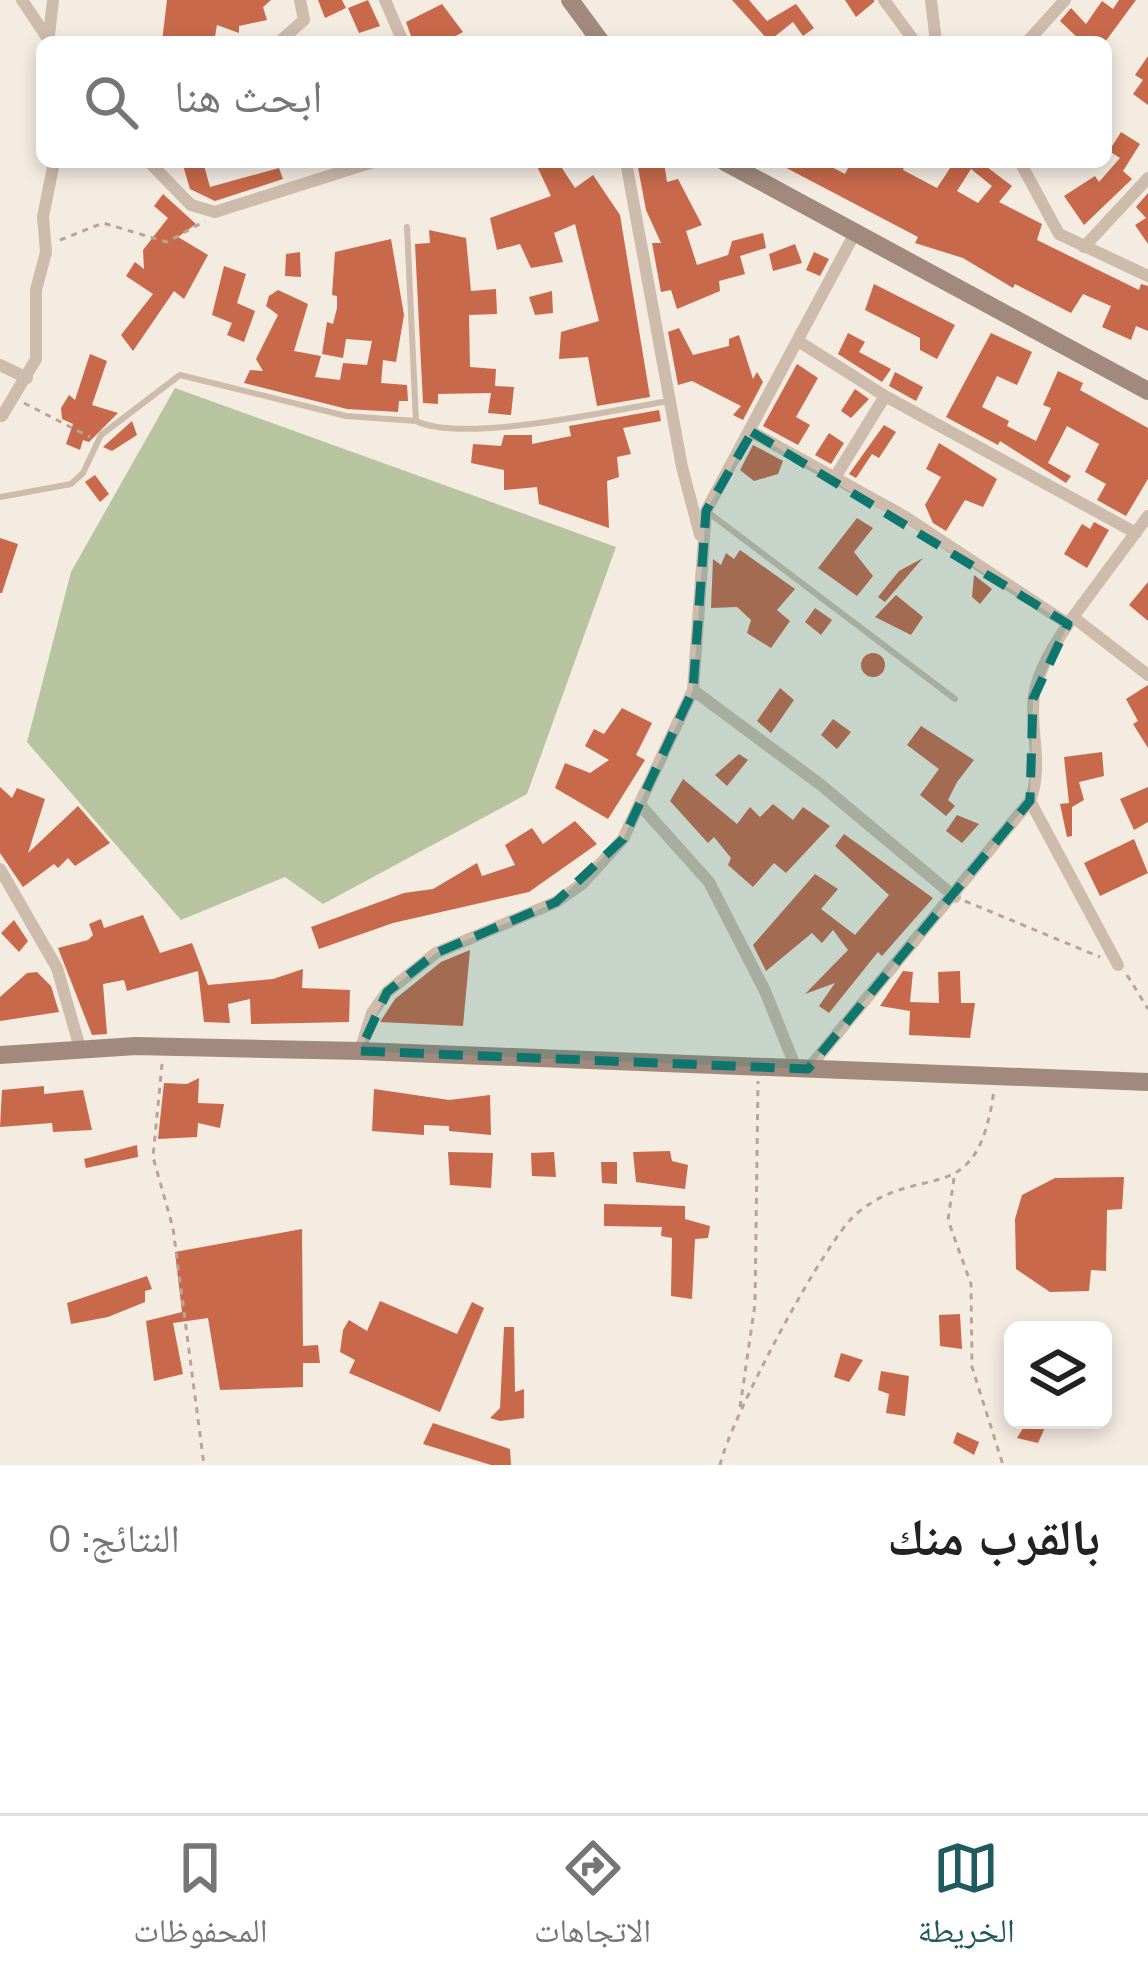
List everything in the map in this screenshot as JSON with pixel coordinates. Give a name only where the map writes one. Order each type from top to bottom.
[{"type":"street","points":[[22,0],[46,36]]},
{"type":"street","points":[[50,36],[53,0]]},
{"type":"street","points":[[286,36],[304,20],[301,0]]},
{"type":"street","points":[[385,0],[400,36]]},
{"type":"street","points":[[570,0],[597,36]]},
{"type":"street","points":[[884,0],[911,36]]},
{"type":"street","points":[[932,0],[935,36]]},
{"type":"street","points":[[1032,36],[1065,0]]},
{"type":"street","points":[[1,420],[36,359],[35,290],[46,252],[43,218],[53,168]]},
{"type":"street","points":[[156,168],[190,205],[215,212],[354,168]]},
{"type":"street","points":[[627,168],[682,467],[702,542]]},
{"type":"street","points":[[736,168],[1148,392]]},
{"type":"street","points":[[1023,168],[1050,224],[1084,247],[1148,276]]},
{"type":"street","points":[[1084,247],[1148,178]]},
{"type":"street","points":[[360,1051],[372,1013],[387,992],[436,953],[556,902],[582,884],[623,839],[693,690],[706,511],[855,233]]},
{"type":"street","points":[[798,341],[885,397],[1136,533]]},
{"type":"street","points":[[0,365],[26,378]]},
{"type":"street","points":[[834,479],[885,397]]},
{"type":"street","points":[[752,432],[951,546],[1148,675]]},
{"type":"street","points":[[802,1068],[955,897],[1030,800],[1038,765],[1033,699],[1046,661],[1148,516]]},
{"type":"street","points":[[693,690],[821,784],[955,897]]},
{"type":"street","points":[[1030,800],[1118,965]]},
{"type":"street","points":[[641,806],[709,882],[802,1068]]},
{"type":"street","points":[[0,869],[63,981],[80,1048]]},
{"type":"street","points":[[0,1055],[164,1047],[360,1051],[1148,1082]]},
{"type":"lane","points":[[407,227],[416,422]]},
{"type":"lane","points":[[0,497],[71,484],[83,473],[97,440],[180,375],[346,416],[416,422],[432,428],[523,424],[672,400]]},
{"type":"lane","points":[[706,511],[955,699]]},
{"type":"path","points":[[46,252],[94,223],[167,242],[196,229],[215,212]]},
{"type":"path","points":[[15,399],[97,440]]},
{"type":"path","points":[[955,897],[1118,965],[1148,1010]]},
{"type":"path","points":[[164,1047],[153,1157],[172,1228],[204,1465]]},
{"type":"path","points":[[740,1408],[755,1304],[758,1067]]},
{"type":"path","points":[[720,1465],[740,1408],[815,1268],[857,1214],[954,1175],[986,1139],[996,1077]]},
{"type":"path","points":[[954,1175],[950,1238],[970,1284],[972,1367],[1003,1465]]},
{"type":"highlighted area","points":[[752,432],[1068,624],[1033,699],[1030,801],[808,1069],[360,1051],[387,992],[436,953],[556,902],[623,839],[693,690],[706,511]]},
{"type":"green space","points":[[175,388],[616,547],[527,794],[323,904],[285,877],[181,920],[27,742],[71,572]]},
{"type":"building","points":[[167,0],[271,0],[263,7],[267,20],[239,26],[239,33],[217,25],[215,36],[163,36]]},
{"type":"building","points":[[318,0],[342,0],[346,8],[325,18]]},
{"type":"building","points":[[368,0],[380,26],[359,33],[348,8]]},
{"type":"building","points":[[732,0],[749,0],[767,21],[796,4],[814,28],[803,36],[793,22],[775,36],[764,36]]},
{"type":"building","points":[[845,0],[874,0],[874,2],[856,17]]},
{"type":"building","points":[[1119,0],[1136,0],[1109,36],[1076,36],[1060,21],[1071,8],[1086,24],[1102,1],[1113,9]]},
{"type":"building","points":[[442,4],[463,32],[411,36],[406,22]]},
{"type":"building","points":[[1148,56],[1148,105],[1133,94],[1143,80],[1135,75]]},
{"type":"building","points":[[1121,132],[1140,144],[1123,171],[1132,179],[1084,225],[1064,196],[1095,176],[1099,182],[1120,158],[1112,153]]},
{"type":"building","points":[[184,168],[205,168],[210,187],[279,168],[283,179],[215,201],[190,189]]},
{"type":"building","points":[[538,168],[562,168],[575,188],[593,175],[620,215],[650,397],[597,406],[588,357],[559,359],[561,332],[599,321],[575,224],[554,233],[563,262],[531,268],[520,244],[497,250],[490,218],[551,196]]},
{"type":"building","points":[[638,168],[665,168],[667,182],[678,179],[702,225],[686,231],[697,265],[728,255],[732,241],[763,233],[766,248],[740,256],[745,274],[719,281],[720,291],[677,309],[671,290],[661,292],[652,243],[661,243],[646,210]]},
{"type":"building","points":[[786,168],[834,168],[845,174],[848,168],[904,168],[937,188],[950,168],[988,168],[1012,186],[999,202],[1042,224],[1037,240],[1139,290],[1141,284],[1148,286],[1148,331],[1136,326],[1131,340],[1102,327],[1111,306],[1083,294],[1071,313],[1015,284],[1013,288],[963,258],[915,243],[918,237]],"holes":[[[971,169],[992,186],[978,203],[957,191]]]},
{"type":"building","points":[[1148,193],[1148,244],[1135,225],[1146,218],[1136,207]]},
{"type":"building","points":[[163,194],[196,224],[178,237],[208,255],[184,299],[174,291],[133,351],[121,335],[153,294],[126,276],[135,262],[144,269],[143,250],[168,218],[154,206]]},
{"type":"building","points":[[429,230],[466,238],[471,291],[496,289],[497,314],[469,315],[470,367],[496,369],[495,386],[514,387],[511,415],[488,413],[491,393],[438,394],[438,404],[423,403],[415,244],[430,243]]},
{"type":"building","points":[[391,239],[404,315],[396,362],[383,360],[381,383],[407,385],[408,401],[399,401],[398,412],[347,409],[244,383],[250,370],[263,371],[256,359],[278,315],[266,306],[278,290],[308,304],[294,351],[321,356],[315,377],[340,380],[343,363],[367,365],[372,341],[346,339],[343,358],[322,354],[327,322],[333,324],[337,308],[337,296],[332,295],[335,252]]},
{"type":"building","points":[[795,244],[802,263],[773,271],[769,254]]},
{"type":"building","points":[[300,252],[301,277],[285,276],[286,254]]},
{"type":"building","points":[[814,252],[829,259],[820,276],[806,270]]},
{"type":"building","points":[[224,266],[246,274],[237,303],[255,311],[244,342],[227,335],[232,323],[212,315]]},
{"type":"building","points":[[874,284],[955,325],[937,359],[920,350],[920,338],[865,310]]},
{"type":"building","points":[[552,291],[553,313],[535,315],[529,297]]},
{"type":"building","points":[[679,328],[693,355],[729,346],[729,339],[739,335],[753,379],[757,372],[763,382],[743,420],[733,415],[741,406],[692,381],[678,385],[668,332]]},
{"type":"building","points":[[848,333],[865,342],[859,352],[891,369],[882,382],[838,354]]},
{"type":"building","points":[[991,333],[1032,352],[1017,385],[997,376],[982,407],[1009,421],[1007,426],[1036,441],[1051,408],[1043,405],[1058,371],[1083,383],[1080,390],[1148,428],[1148,479],[1126,516],[1097,500],[1106,484],[1085,472],[1099,444],[1067,426],[1048,463],[1071,476],[1066,483],[1000,441],[998,445],[946,417]]},
{"type":"building","points":[[90,354],[107,361],[92,405],[118,413],[89,442],[83,440],[80,450],[66,444],[73,424],[62,419],[61,408],[69,395],[75,400]]},
{"type":"building","points":[[797,364],[818,378],[796,417],[810,425],[798,445],[763,426]]},
{"type":"building","points":[[895,372],[923,387],[916,401],[889,386]]},
{"type":"building","points":[[855,389],[869,399],[851,418],[841,411]]},
{"type":"building","points":[[659,410],[661,421],[623,428],[631,454],[617,457],[619,477],[607,481],[609,528],[539,504],[537,487],[504,490],[504,470],[471,463],[473,444],[501,446],[504,435],[532,435],[532,444],[571,436],[569,426]]},
{"type":"building","points":[[132,421],[137,435],[112,451],[103,447]]},
{"type":"building","points":[[884,425],[896,432],[879,458],[872,454],[856,478],[849,474]]},
{"type":"building","points":[[829,433],[844,443],[831,464],[815,455]]},
{"type":"building","points":[[939,443],[997,479],[983,507],[965,500],[946,531],[933,523],[925,505],[941,477],[926,469]]},
{"type":"building","points":[[753,445],[783,461],[778,474],[754,481],[740,470]]},
{"type":"building","points":[[95,475],[109,494],[100,502],[85,482]]},
{"type":"building","points":[[857,518],[873,528],[854,552],[873,576],[857,596],[818,568]]},
{"type":"building","points":[[1094,522],[1109,530],[1087,568],[1064,554],[1082,524],[1090,529]]},
{"type":"building","points":[[0,538],[18,544],[2,593],[0,593]]},
{"type":"building","points":[[740,550],[795,589],[777,610],[790,621],[771,648],[747,633],[751,620],[737,607],[711,608],[713,559],[721,565],[726,553],[734,559]]},
{"type":"building","points":[[923,558],[885,602],[878,597],[899,571]]},
{"type":"building","points":[[974,575],[992,589],[980,604],[972,597]]},
{"type":"building","points":[[1148,582],[1148,621],[1129,605]]},
{"type":"building","points":[[896,595],[923,617],[911,635],[875,617]]},
{"type":"building","points":[[815,608],[832,620],[821,635],[805,622]]},
{"type":"building","points":[[873,653],[882,656],[882,674],[873,677],[864,674],[861,665],[864,656]]},
{"type":"building","points":[[1148,685],[1148,748],[1133,724],[1138,721],[1126,699]]},
{"type":"building","points":[[780,688],[794,700],[771,733],[757,721]]},
{"type":"building","points":[[622,708],[652,723],[636,755],[645,760],[608,819],[555,788],[565,763],[590,773],[609,760],[585,746],[594,729],[604,734]]},
{"type":"building","points":[[833,719],[851,732],[837,749],[821,735]]},
{"type":"building","points":[[921,726],[974,760],[948,800],[955,806],[946,816],[920,795],[939,769],[907,745]]},
{"type":"building","points":[[1102,752],[1104,776],[1079,782],[1084,800],[1072,807],[1072,836],[1067,837],[1060,804],[1069,803],[1064,757]]},
{"type":"building","points":[[739,754],[748,760],[727,786],[715,775]]},
{"type":"building","points":[[683,779],[737,824],[750,807],[760,817],[773,804],[793,820],[803,807],[830,826],[786,873],[774,863],[753,887],[728,865],[731,858],[714,837],[708,843],[670,801]]},
{"type":"building","points":[[0,787],[12,798],[17,788],[45,799],[28,853],[78,806],[110,843],[75,866],[68,858],[58,868],[54,864],[23,887],[0,853]]},
{"type":"building","points":[[1148,787],[1148,822],[1134,830],[1120,799]]},
{"type":"building","points":[[957,815],[979,824],[962,843],[946,831]]},
{"type":"building","points":[[575,821],[597,844],[529,892],[393,923],[319,949],[311,927],[404,893],[433,889],[477,863],[482,876],[515,865],[505,845],[532,828],[543,844]]},
{"type":"building","points":[[844,834],[933,898],[882,956],[878,952],[829,1013],[819,1006],[835,983],[805,994],[848,950],[833,930],[822,943],[812,933],[766,971],[753,945],[815,874],[838,889],[821,909],[855,935],[889,895],[835,846]]},
{"type":"building","points":[[1134,839],[1148,873],[1100,896],[1084,863]]},
{"type":"building","points":[[143,915],[160,953],[192,943],[208,985],[273,979],[303,969],[302,988],[350,990],[349,1022],[251,1024],[250,999],[228,1004],[230,1023],[204,1022],[198,971],[127,991],[124,980],[103,984],[107,1034],[92,1035],[58,948],[88,940],[93,935],[89,924],[101,919],[104,928]]},
{"type":"building","points":[[14,920],[28,941],[19,952],[1,933]]},
{"type":"building","points":[[470,950],[463,1026],[380,1022],[395,999],[441,962]]},
{"type":"building","points":[[903,971],[913,972],[910,1002],[939,1003],[938,972],[960,971],[961,1003],[975,1003],[970,1038],[909,1035],[910,1011],[880,1006]]},
{"type":"building","points":[[37,972],[51,986],[59,1012],[0,1021],[0,997],[27,973]]},
{"type":"building","points":[[199,1078],[198,1103],[224,1104],[220,1128],[198,1123],[197,1137],[158,1139],[164,1083],[187,1084]]},
{"type":"building","points":[[44,1086],[44,1094],[83,1090],[92,1130],[53,1132],[52,1123],[0,1127],[2,1090]]},
{"type":"building","points":[[374,1089],[449,1100],[490,1095],[491,1135],[424,1125],[424,1135],[372,1131]]},
{"type":"building","points":[[137,1145],[138,1157],[86,1168],[84,1159]]},
{"type":"building","points":[[670,1151],[672,1161],[688,1165],[685,1189],[636,1182],[633,1152]]},
{"type":"building","points":[[448,1152],[493,1153],[491,1188],[450,1185]]},
{"type":"building","points":[[554,1152],[556,1177],[532,1176],[531,1153]]},
{"type":"building","points":[[601,1162],[617,1162],[617,1184],[602,1183]]},
{"type":"building","points":[[1124,1177],[1122,1209],[1107,1210],[1106,1271],[1091,1270],[1089,1291],[1050,1292],[1016,1269],[1015,1219],[1022,1195],[1055,1178]]},
{"type":"building","points":[[604,1204],[685,1206],[685,1219],[710,1226],[708,1238],[695,1239],[692,1299],[671,1296],[672,1238],[661,1236],[662,1227],[604,1226]]},
{"type":"building","points":[[302,1229],[303,1346],[318,1345],[320,1363],[303,1363],[303,1387],[220,1390],[208,1318],[173,1323],[183,1374],[154,1381],[146,1321],[182,1312],[175,1252]]},
{"type":"building","points":[[147,1276],[152,1289],[145,1291],[145,1302],[108,1317],[71,1324],[67,1303]]},
{"type":"building","points":[[380,1301],[457,1334],[472,1302],[484,1308],[440,1412],[349,1373],[355,1360],[340,1352],[343,1330],[349,1320],[367,1331]]},
{"type":"building","points":[[960,1314],[962,1349],[940,1346],[939,1315]]},
{"type":"building","points":[[504,1327],[514,1327],[515,1392],[524,1389],[524,1418],[500,1421],[490,1418],[500,1408]]},
{"type":"building","points":[[841,1353],[863,1360],[849,1382],[834,1377]]},
{"type":"building","points":[[881,1371],[909,1376],[905,1416],[886,1413],[889,1394],[878,1390]]},
{"type":"building","points":[[433,1423],[510,1449],[511,1465],[491,1465],[423,1444]]},
{"type":"building","points":[[1022,1429],[1044,1429],[1038,1443],[1017,1438]]},
{"type":"building","points":[[957,1432],[979,1442],[974,1455],[953,1443]]}]
